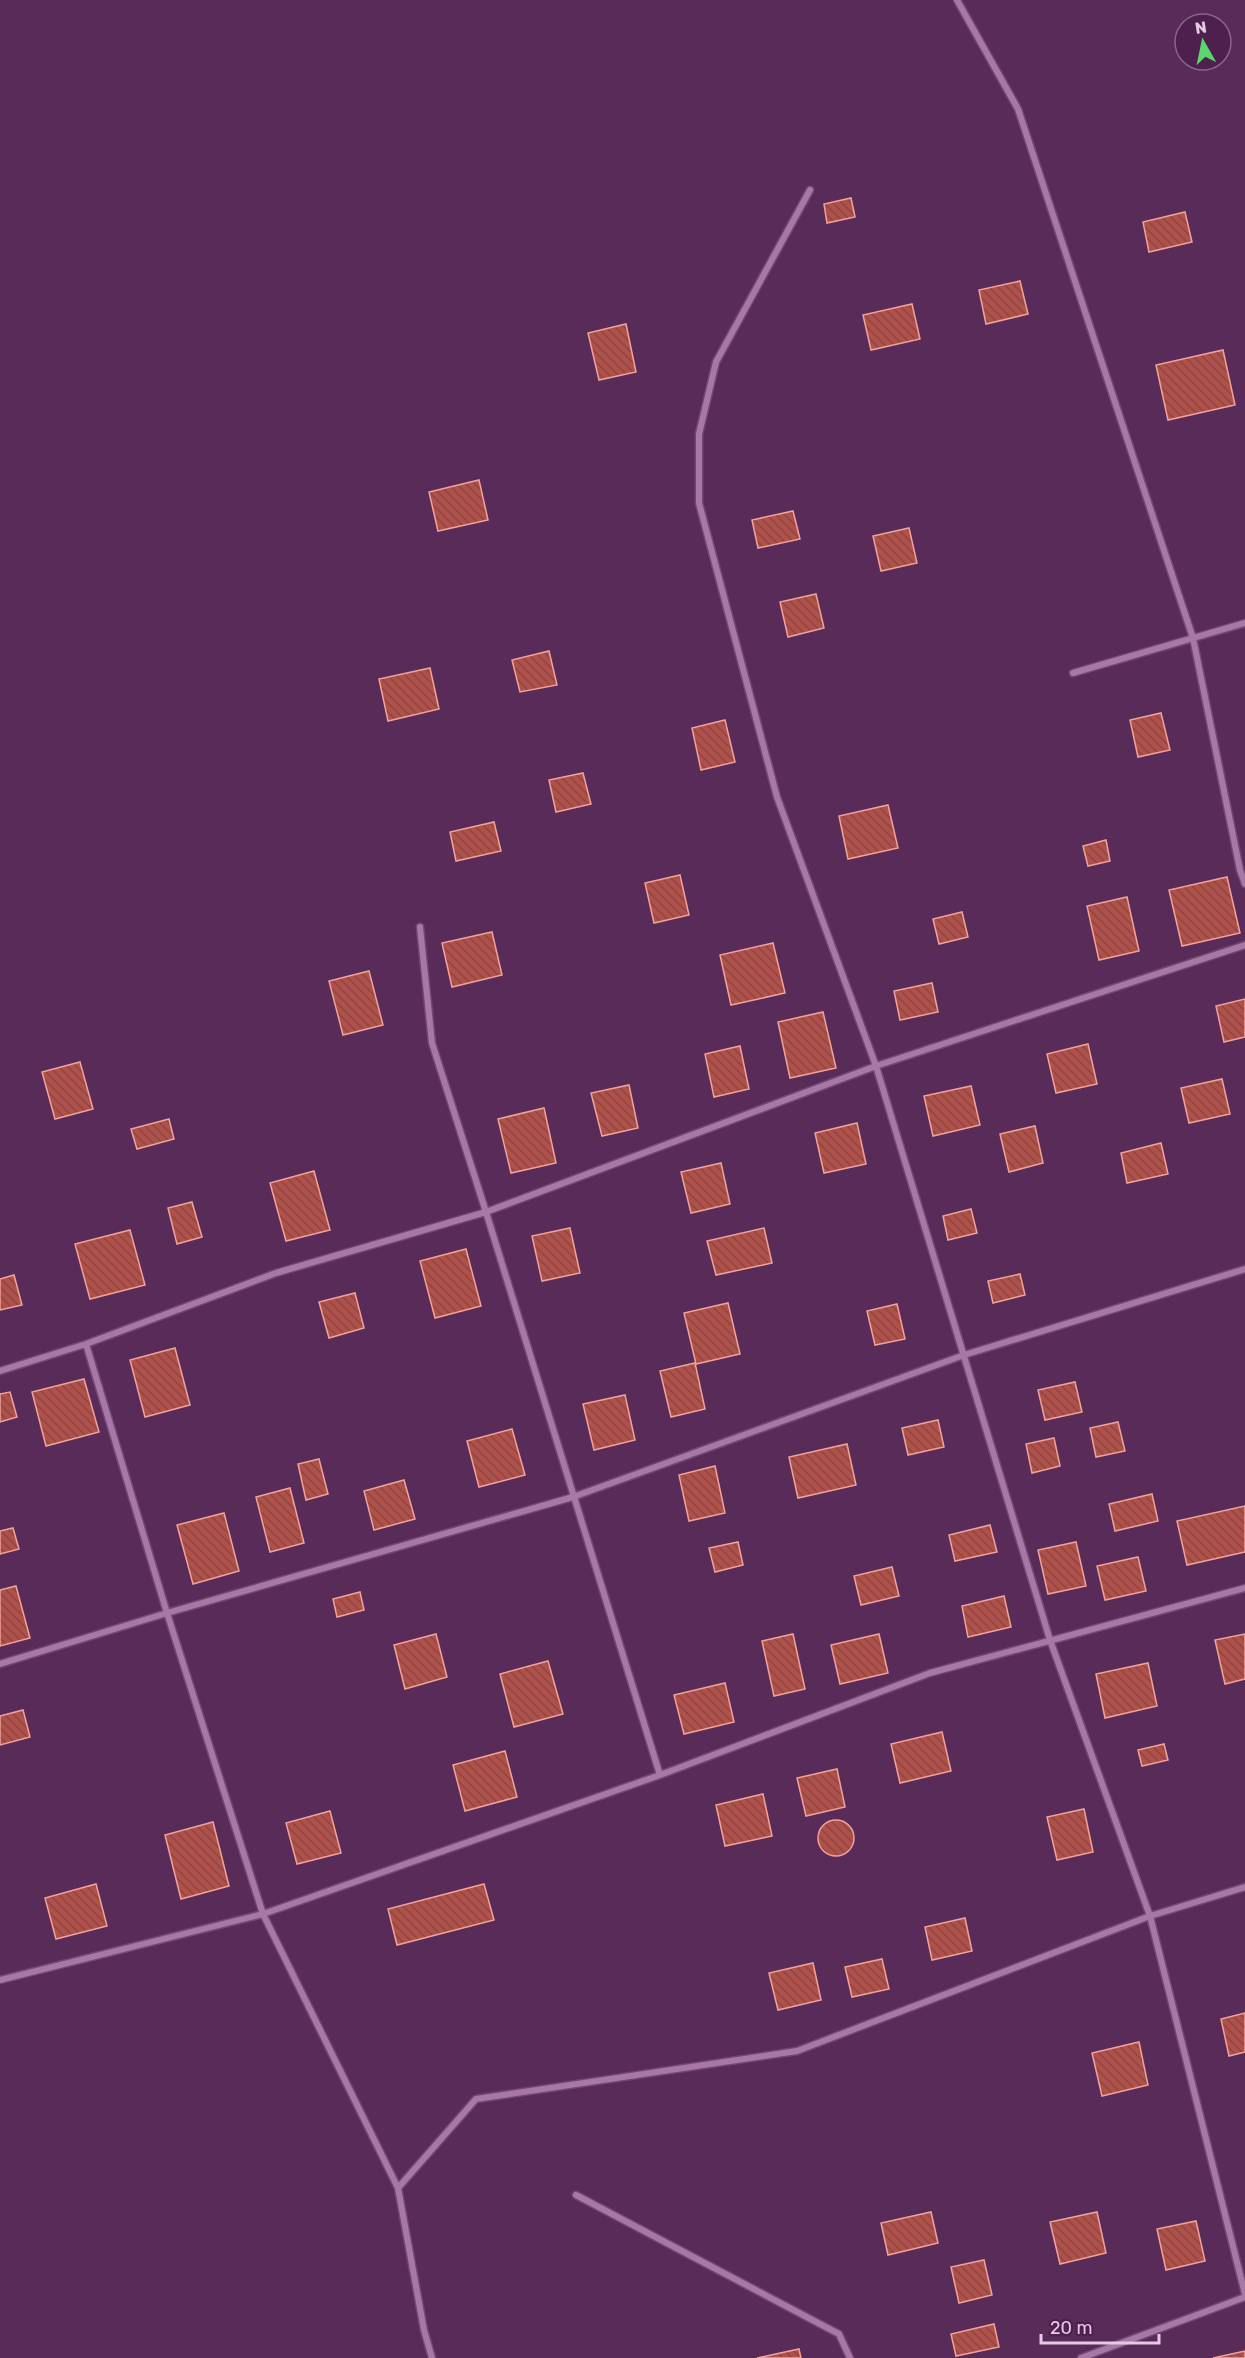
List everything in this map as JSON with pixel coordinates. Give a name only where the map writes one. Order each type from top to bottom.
[{"type":"street","points":[[957,0],[1018,109],[1193,638],[1240,870],[1245,884]]},
{"type":"street","points":[[810,190],[716,362],[699,434],[699,503],[777,797],[876,1066],[1050,1640],[1150,1916],[1245,2296],[1081,2358]]},
{"type":"street","points":[[1073,673],[1245,623]]},
{"type":"street","points":[[420,927],[432,1043],[660,1775]]},
{"type":"street","points":[[0,1371],[86,1344],[276,1273],[486,1212],[876,1066],[1245,945]]},
{"type":"street","points":[[0,1664],[167,1613],[573,1497],[964,1355],[1245,1269]]},
{"type":"street","points":[[86,1344],[167,1613],[263,1914],[398,2188],[424,2330],[432,2358]]},
{"type":"street","points":[[0,1980],[263,1914],[660,1775],[930,1673],[1245,1588]]},
{"type":"street","points":[[398,2188],[476,2099],[797,2051],[1150,1916],[1245,1887]]},
{"type":"street","points":[[576,2195],[839,2334],[850,2358]]},
{"type":"building","points":[[851,198],[855,217],[827,223],[824,204]]},
{"type":"building","points":[[1185,212],[1192,242],[1149,252],[1143,222]]},
{"type":"building","points":[[1020,281],[1028,314],[986,324],[979,290]]},
{"type":"building","points":[[912,304],[920,339],[871,350],[863,315]]},
{"type":"building","points":[[626,324],[636,372],[599,380],[588,333]]},
{"type":"building","points":[[1223,350],[1235,405],[1168,420],[1156,365]]},
{"type":"building","points":[[479,480],[488,520],[438,531],[429,492]]},
{"type":"building","points":[[793,511],[800,539],[758,548],[752,520]]},
{"type":"building","points":[[909,528],[917,563],[881,571],[873,536]]},
{"type":"building","points":[[816,594],[824,628],[788,637],[780,602]]},
{"type":"building","points":[[549,651],[557,685],[520,692],[512,660]]},
{"type":"building","points":[[430,668],[439,709],[388,721],[379,679]]},
{"type":"building","points":[[1161,713],[1170,750],[1138,757],[1130,720]]},
{"type":"building","points":[[725,720],[735,762],[701,770],[692,728]]},
{"type":"building","points":[[583,773],[591,804],[556,812],[549,780]]},
{"type":"building","points":[[888,805],[898,848],[848,859],[839,816]]},
{"type":"building","points":[[494,822],[501,851],[456,861],[450,832]]},
{"type":"building","points":[[1106,840],[1110,861],[1088,866],[1083,846]]},
{"type":"building","points":[[680,875],[689,915],[654,923],[645,883]]},
{"type":"building","points":[[1227,877],[1240,933],[1182,946],[1169,890]]},
{"type":"building","points":[[1127,897],[1139,951],[1099,960],[1087,906]]},
{"type":"building","points":[[962,912],[968,937],[939,944],[933,919]]},
{"type":"building","points":[[492,932],[502,975],[452,987],[442,943]]},
{"type":"building","points":[[773,943],[785,993],[731,1005],[720,955]]},
{"type":"building","points":[[369,971],[383,1025],[343,1035],[329,981]]},
{"type":"building","points":[[932,983],[938,1012],[900,1020],[894,991]]},
{"type":"building","points":[[1245,999],[1245,1037],[1224,1042],[1216,1006]]},
{"type":"building","points":[[823,1012],[836,1068],[790,1078],[778,1022]]},
{"type":"building","points":[[1088,1044],[1097,1084],[1056,1093],[1047,1054]]},
{"type":"building","points":[[740,1046],[749,1089],[714,1097],[705,1054]]},
{"type":"building","points":[[80,1062],[93,1109],[55,1119],[42,1072]]},
{"type":"building","points":[[1222,1079],[1230,1114],[1189,1123],[1181,1088]]},
{"type":"building","points":[[629,1085],[638,1128],[602,1136],[591,1093]]},
{"type":"building","points":[[971,1086],[980,1125],[933,1136],[924,1096]]},
{"type":"building","points":[[544,1108],[556,1163],[511,1173],[498,1119]]},
{"type":"building","points":[[169,1119],[174,1139],[137,1149],[131,1129]]},
{"type":"building","points":[[857,1123],[866,1164],[824,1173],[815,1133]]},
{"type":"building","points":[[1035,1126],[1043,1163],[1009,1172],[1000,1134]]},
{"type":"building","points":[[1161,1143],[1168,1174],[1127,1183],[1121,1153]]},
{"type":"building","points":[[721,1163],[730,1204],[691,1213],[681,1172]]},
{"type":"building","points":[[314,1171],[330,1230],[286,1241],[270,1183]]},
{"type":"building","points":[[192,1202],[202,1237],[177,1244],[168,1208]]},
{"type":"building","points":[[971,1209],[977,1233],[948,1240],[943,1216]]},
{"type":"building","points":[[570,1228],[580,1273],[542,1281],[532,1236]]},
{"type":"building","points":[[764,1228],[772,1263],[716,1275],[707,1241]]},
{"type":"building","points":[[130,1230],[145,1285],[90,1299],[75,1244]]},
{"type":"building","points":[[466,1249],[481,1306],[435,1318],[420,1261]]},
{"type":"building","points":[[1020,1274],[1025,1295],[993,1303],[988,1281]]},
{"type":"building","points":[[14,1275],[22,1305],[0,1310],[0,1279]]},
{"type":"building","points":[[355,1293],[364,1328],[329,1338],[319,1302]]},
{"type":"building","points":[[728,1303],[740,1354],[696,1364],[684,1313]]},
{"type":"building","points":[[897,1304],[905,1339],[875,1345],[867,1311]]},
{"type":"building","points":[[175,1348],[190,1405],[145,1417],[130,1360]]},
{"type":"building","points":[[695,1363],[705,1409],[671,1417],[660,1371]]},
{"type":"building","points":[[84,1379],[99,1432],[46,1446],[32,1392]]},
{"type":"building","points":[[1075,1382],[1082,1412],[1045,1420],[1038,1390]]},
{"type":"building","points":[[10,1392],[17,1417],[0,1422],[0,1394]]},
{"type":"building","points":[[625,1395],[635,1440],[594,1450],[583,1404]]},
{"type":"building","points":[[938,1420],[944,1447],[908,1455],[902,1428]]},
{"type":"building","points":[[1118,1422],[1125,1451],[1096,1457],[1090,1428]]},
{"type":"building","points":[[512,1429],[525,1475],[479,1487],[467,1441]]},
{"type":"building","points":[[1054,1438],[1060,1466],[1032,1473],[1026,1444]]},
{"type":"building","points":[[847,1444],[856,1485],[798,1498],[789,1457]]},
{"type":"building","points":[[319,1459],[328,1494],[306,1500],[298,1464]]},
{"type":"building","points":[[715,1466],[725,1513],[689,1521],[679,1475]]},
{"type":"building","points":[[404,1480],[415,1519],[374,1530],[364,1491]]},
{"type":"building","points":[[290,1488],[304,1543],[270,1552],[256,1497]]},
{"type":"building","points":[[1152,1494],[1158,1521],[1115,1531],[1109,1504]]},
{"type":"building","points":[[1245,1506],[1245,1552],[1187,1565],[1177,1521]]},
{"type":"building","points":[[224,1513],[239,1571],[193,1584],[177,1525]]},
{"type":"building","points":[[990,1525],[997,1552],[955,1561],[949,1535]]},
{"type":"building","points":[[13,1528],[19,1549],[0,1554],[0,1531]]},
{"type":"building","points":[[738,1542],[743,1565],[715,1572],[709,1548]]},
{"type":"building","points":[[1076,1542],[1086,1586],[1048,1594],[1038,1550]]},
{"type":"building","points":[[1138,1557],[1146,1591],[1105,1600],[1097,1566]]},
{"type":"building","points":[[892,1567],[899,1596],[861,1605],[854,1576]]},
{"type":"building","points":[[16,1586],[30,1638],[0,1646],[0,1590]]},
{"type":"building","points":[[360,1592],[364,1610],[337,1617],[333,1599]]},
{"type":"building","points":[[1004,1596],[1011,1627],[968,1637],[962,1606]]},
{"type":"building","points":[[436,1634],[447,1677],[405,1689],[394,1645]]},
{"type":"building","points":[[793,1634],[805,1689],[774,1696],[762,1641]]},
{"type":"building","points":[[879,1634],[888,1673],[840,1684],[831,1645]]},
{"type":"building","points":[[1245,1634],[1245,1679],[1225,1684],[1215,1640]]},
{"type":"building","points":[[548,1661],[563,1714],[514,1727],[500,1674]]},
{"type":"building","points":[[1148,1663],[1157,1706],[1105,1718],[1096,1674]]},
{"type":"building","points":[[725,1683],[734,1722],[684,1734],[674,1695]]},
{"type":"building","points":[[23,1710],[30,1737],[0,1745],[0,1716]]},
{"type":"building","points":[[942,1732],[951,1771],[900,1783],[891,1744]]},
{"type":"building","points":[[1164,1744],[1168,1760],[1142,1766],[1138,1750]]},
{"type":"building","points":[[505,1751],[517,1797],[465,1811],[453,1765]]},
{"type":"building","points":[[837,1769],[845,1807],[806,1816],[797,1778]]},
{"type":"building","points":[[763,1794],[772,1836],[725,1846],[716,1805]]},
{"type":"building","points":[[1084,1809],[1093,1852],[1057,1860],[1047,1817]]},
{"type":"building","points":[[330,1811],[341,1853],[297,1864],[286,1823]]},
{"type":"building","points":[[836,1820],[849,1825],[854,1838],[849,1851],[836,1856],[823,1851],[818,1838],[823,1825]]},
{"type":"building","points":[[213,1822],[229,1886],[181,1899],[165,1835]]},
{"type":"building","points":[[96,1884],[107,1926],[56,1939],[45,1898]]},
{"type":"building","points":[[484,1884],[494,1920],[397,1945],[388,1909]]},
{"type":"building","points":[[965,1918],[972,1951],[932,1960],[925,1927]]},
{"type":"building","points":[[882,1959],[889,1989],[852,1997],[845,1967]]},
{"type":"building","points":[[813,1963],[821,2000],[778,2010],[769,1973]]},
{"type":"building","points":[[1245,2013],[1245,2052],[1229,2056],[1221,2019]]},
{"type":"building","points":[[1139,2042],[1148,2085],[1102,2096],[1092,2053]]},
{"type":"building","points":[[931,2212],[938,2243],[888,2255],[881,2223]]},
{"type":"building","points":[[1097,2212],[1106,2253],[1060,2264],[1050,2222]]},
{"type":"building","points":[[1196,2221],[1205,2261],[1166,2270],[1157,2229]]},
{"type":"building","points":[[984,2260],[992,2295],[959,2303],[951,2267]]},
{"type":"building","points":[[994,2324],[999,2347],[956,2356],[951,2334]]},
{"type":"building","points":[[799,2349],[801,2358],[757,2358]]},
{"type":"building","points":[[1245,2351],[1245,2358],[1213,2358]]}]
